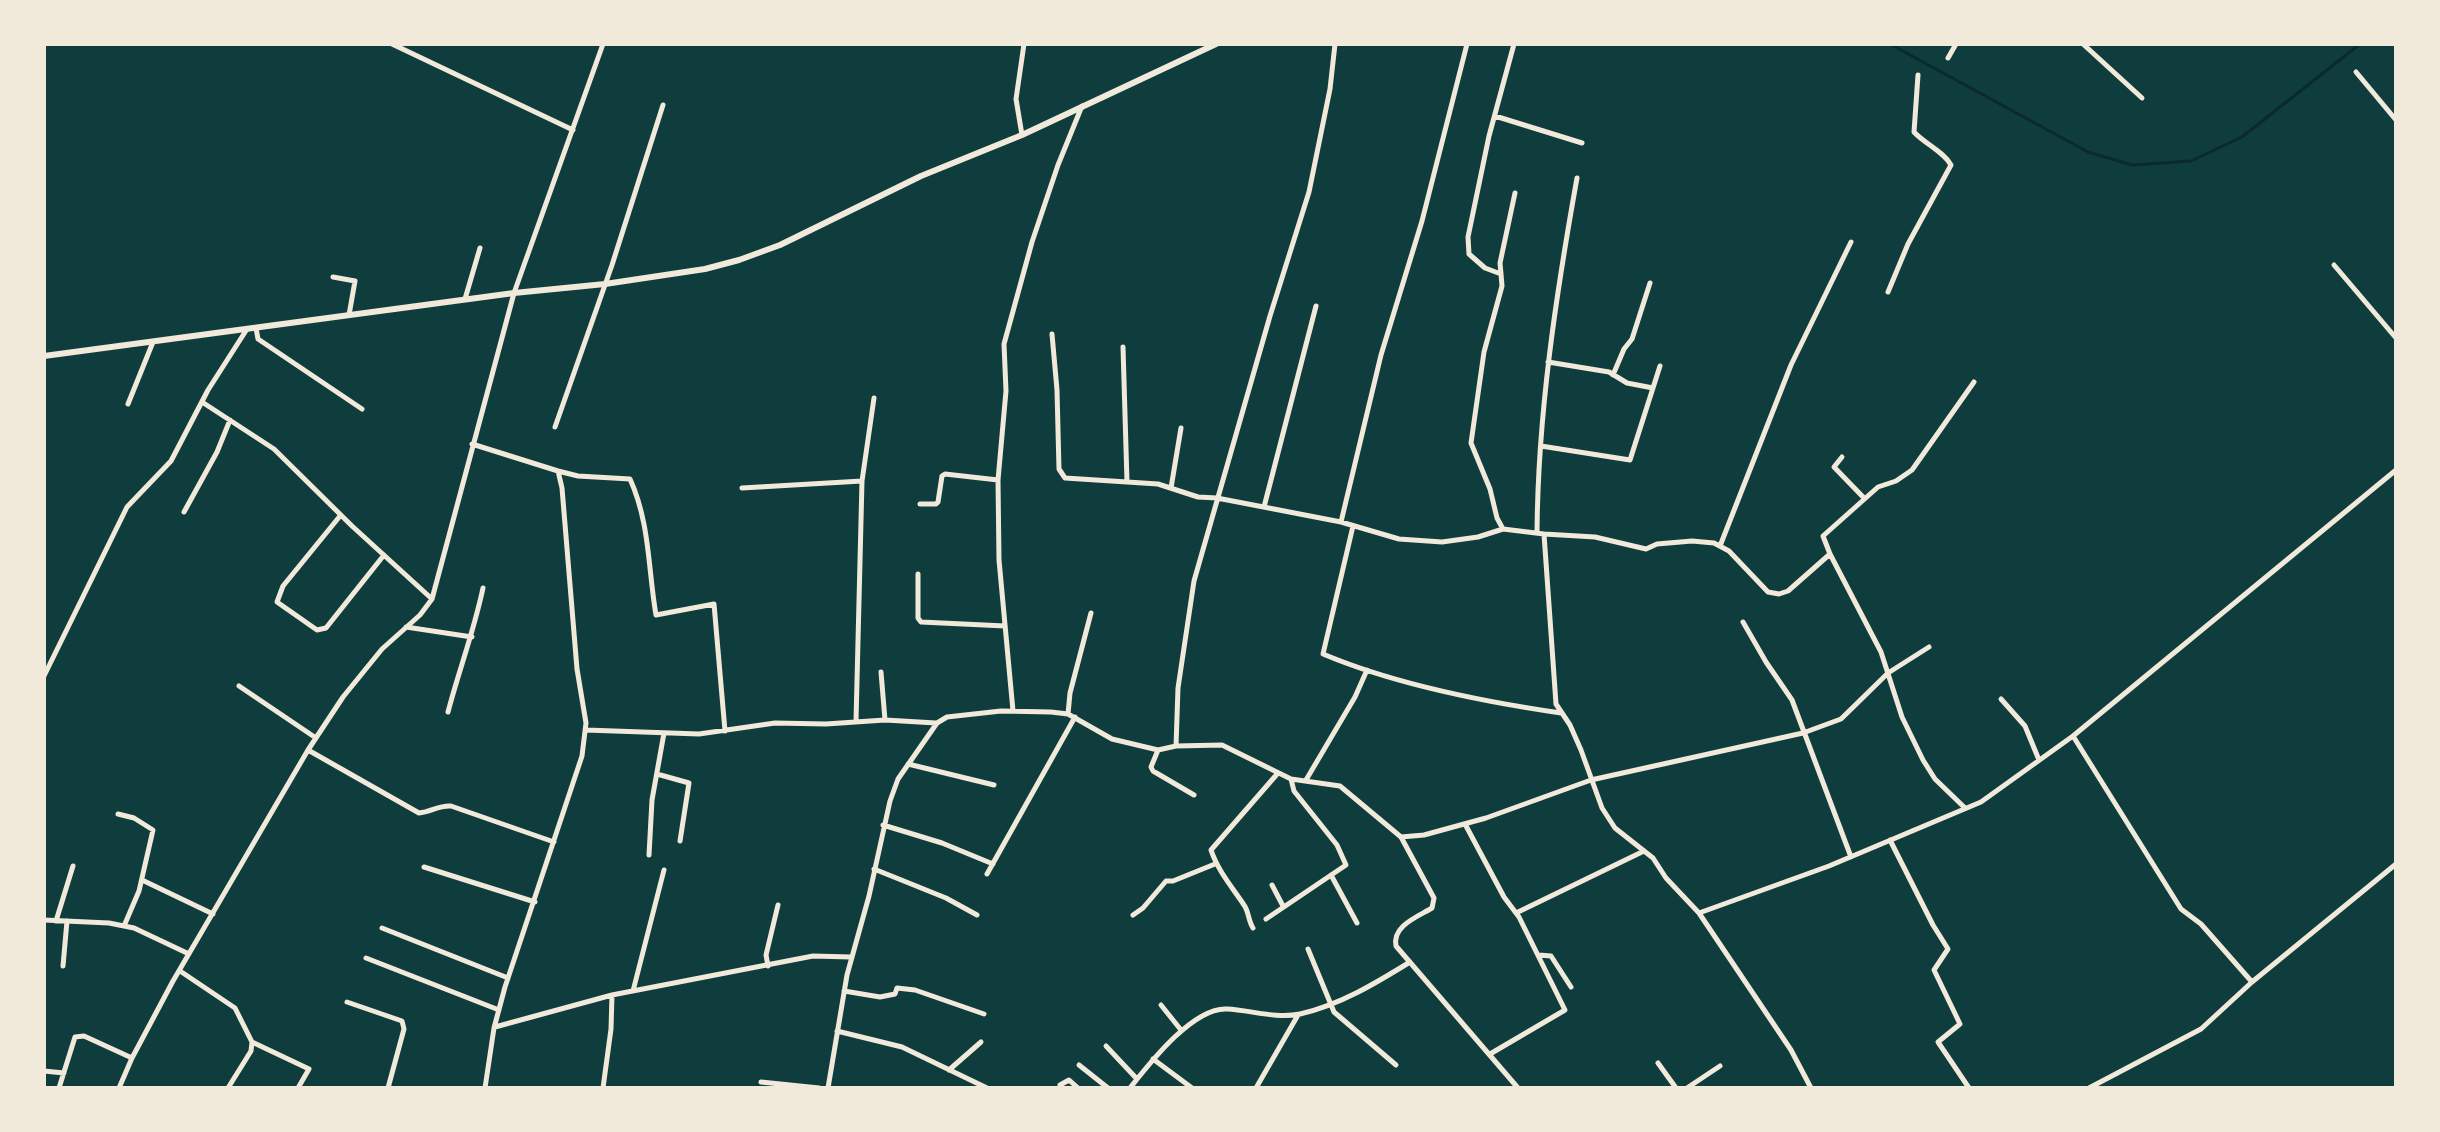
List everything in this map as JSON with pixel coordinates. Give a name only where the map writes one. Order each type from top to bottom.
[{"type":"main road","points":[[44,356],[465,299],[605,284],[705,269],[739,260],[780,245],[921,176],[1022,135],[1216,44]]},
{"type":"street","points":[[392,44],[573,130]]},
{"type":"street","points":[[119,1088],[189,954],[308,750],[343,697],[382,649],[432,599],[514,293],[603,44]]},
{"type":"street","points":[[1022,135],[1016,99],[1024,44]]},
{"type":"street","points":[[1176,746],[1178,688],[1194,581],[1309,192],[1330,89],[1335,44]]},
{"type":"street","points":[[1341,522],[1381,355],[1422,221],[1467,44]]},
{"type":"street","points":[[1501,274],[1485,268],[1469,254],[1468,237],[1514,44]]},
{"type":"street","points":[[1948,58],[1956,44]]},
{"type":"street","points":[[2083,44],[2142,98]]},
{"type":"street","points":[[2356,72],[2396,120]]},
{"type":"street","points":[[1888,292],[1908,244],[1951,165],[1950,160],[1932,150],[1914,132],[1918,75]]},
{"type":"street","points":[[555,427],[663,105]]},
{"type":"street","points":[[1013,711],[999,560],[998,480],[1006,391],[1004,344],[1058,165],[1083,106]]},
{"type":"street","points":[[1495,116],[1582,143]]},
{"type":"street","points":[[1577,178],[1556,295],[1541,446],[1541,533],[1556,704],[1581,750],[1602,808],[1615,828],[1644,851],[1699,913],[1791,1050],[1811,1088]]},
{"type":"street","points":[[1503,529],[1471,443],[1484,352],[1502,286],[1500,263],[1515,193]]},
{"type":"street","points":[[1720,546],[1791,365],[1851,242]]},
{"type":"street","points":[[465,299],[480,248]]},
{"type":"street","points":[[2334,265],[2396,338]]},
{"type":"street","points":[[333,277],[355,281],[349,315]]},
{"type":"street","points":[[1613,375],[1624,349],[1632,339],[1650,283]]},
{"type":"street","points":[[1264,507],[1316,306]]},
{"type":"street","points":[[256,328],[258,339],[362,409]]},
{"type":"street","points":[[44,676],[127,507],[171,461],[202,402],[247,329]]},
{"type":"street","points":[[1052,334],[1059,469],[1065,478],[1158,484],[1198,497],[1341,522],[1399,539],[1442,542],[1478,537],[1503,529],[1595,537],[1646,549],[1657,544],[1692,541],[1720,546],[1729,551],[1768,592],[1779,594],[1788,591],[1830,554]]},
{"type":"street","points":[[128,404],[153,342]]},
{"type":"street","points":[[1123,347],[1127,482]]},
{"type":"street","points":[[1548,362],[1613,375],[1627,383],[1653,388]]},
{"type":"street","points":[[1541,446],[1630,460],[1660,366]]},
{"type":"street","points":[[1965,808],[1935,779],[1923,760],[1902,717],[1881,652],[1823,536],[1878,487],[1896,481],[1912,470],[1974,382]]},
{"type":"street","points":[[856,721],[862,481],[874,398]]},
{"type":"street","points":[[202,402],[274,449],[432,599]]},
{"type":"street","points":[[184,512],[217,452],[230,420]]},
{"type":"street","points":[[1171,488],[1181,428]]},
{"type":"street","points":[[472,444],[578,476],[630,479],[640,500],[652,564],[650,577],[656,615],[714,604],[725,731]]},
{"type":"street","points":[[1842,457],[1834,467],[1864,498]]},
{"type":"street","points":[[1699,913],[1851,857],[1981,802],[2073,736],[2396,470]]},
{"type":"street","points":[[485,1088],[494,1028],[508,978],[582,756],[586,730],[558,471]]},
{"type":"street","points":[[920,504],[938,502],[942,476],[945,474],[998,480]]},
{"type":"street","points":[[742,488],[862,481]]},
{"type":"street","points":[[341,515],[283,586],[277,602],[317,630],[326,628],[384,555]]},
{"type":"street","points":[[1353,526],[1323,654],[1367,670],[1505,705],[1562,713]]},
{"type":"street","points":[[918,574],[918,618],[921,622],[1005,626]]},
{"type":"street","points":[[448,712],[466,648],[473,637],[483,588]]},
{"type":"street","points":[[1068,714],[1070,693],[1091,613]]},
{"type":"street","points":[[1743,622],[1792,700],[1851,857]]},
{"type":"street","points":[[406,627],[473,637]]},
{"type":"street","points":[[1401,837],[1424,835],[1465,824],[1591,780],[1803,733],[1841,719],[1888,673],[1929,647]]},
{"type":"street","points":[[1306,780],[1355,697],[1367,670]]},
{"type":"street","points":[[881,672],[885,720]]},
{"type":"street","points":[[239,686],[316,738]]},
{"type":"street","points":[[2001,699],[2025,726],[2039,760]]},
{"type":"street","points":[[828,1088],[851,957],[883,825],[898,779],[937,723],[947,717],[1013,711],[1068,714],[1112,739],[1158,750],[1176,746],[1222,745],[1291,779],[1340,786],[1401,837],[1434,898],[1432,908],[1398,929],[1394,938],[1396,946],[1518,1088]]},
{"type":"street","points":[[987,874],[1075,717]]},
{"type":"street","points":[[586,730],[699,734],[775,723],[885,720],[937,723]]},
{"type":"street","points":[[649,855],[664,733]]},
{"type":"street","points":[[2073,736],[2181,909],[2201,924],[2252,982]]},
{"type":"street","points":[[308,750],[419,813],[430,812],[441,805],[451,806],[554,842]]},
{"type":"street","points":[[1158,750],[1151,767],[1153,771],[1194,795]]},
{"type":"street","points":[[908,764],[994,785]]},
{"type":"street","points":[[1253,928],[1245,907],[1215,864],[1211,850],[1278,773]]},
{"type":"street","points":[[657,774],[689,783],[680,841]]},
{"type":"street","points":[[1266,919],[1346,865],[1337,845],[1299,799],[1291,779]]},
{"type":"street","points":[[118,814],[134,818],[153,830],[142,880],[124,926]]},
{"type":"street","points":[[1465,824],[1516,913],[1565,1010],[1490,1054]]},
{"type":"street","points":[[883,825],[942,843],[993,864]]},
{"type":"street","points":[[1890,840],[1948,949],[1934,970],[1960,1024],[1938,1042],[1969,1088]]},
{"type":"street","points":[[1516,913],[1644,851]]},
{"type":"street","points":[[1133,915],[1166,881],[1215,864]]},
{"type":"street","points":[[2089,1088],[2201,1029],[2252,982],[2396,864]]},
{"type":"street","points":[[56,921],[73,866]]},
{"type":"street","points":[[424,867],[535,902]]},
{"type":"street","points":[[874,869],[946,898],[977,915]]},
{"type":"street","points":[[633,991],[664,870]]},
{"type":"street","points":[[1331,875],[1357,923]]},
{"type":"street","points":[[142,880],[213,914]]},
{"type":"street","points":[[1272,885],[1283,906]]},
{"type":"street","points":[[768,966],[766,955],[778,905]]},
{"type":"street","points":[[44,920],[134,928],[189,954]]},
{"type":"street","points":[[63,966],[67,921]]},
{"type":"street","points":[[382,928],[508,978]]},
{"type":"street","points":[[1308,949],[1334,1012],[1396,1065]]},
{"type":"street","points":[[1538,955],[1551,956],[1571,987]]},
{"type":"street","points":[[494,1028],[612,995],[813,956],[851,957]]},
{"type":"street","points":[[366,958],[499,1010]]},
{"type":"street","points":[[1130,1088],[1181,1030],[1222,1008],[1266,1014],[1298,1014],[1360,992],[1410,962]]},
{"type":"street","points":[[180,971],[235,1008],[252,1042],[309,1069],[298,1088]]},
{"type":"street","points":[[844,991],[880,997],[895,994],[897,988],[915,990],[984,1014]]},
{"type":"street","points":[[603,1088],[609,1051],[612,995]]},
{"type":"street","points":[[347,1002],[402,1021],[404,1029],[388,1088]]},
{"type":"street","points":[[1161,1005],[1181,1030]]},
{"type":"street","points":[[1256,1088],[1298,1014]]},
{"type":"street","points":[[837,1031],[902,1047],[987,1088]]},
{"type":"street","points":[[59,1088],[75,1037],[84,1036],[132,1058]]},
{"type":"street","points":[[228,1088],[251,1051],[252,1042]]},
{"type":"street","points":[[949,1070],[981,1042]]},
{"type":"street","points":[[1106,1046],[1137,1079]]},
{"type":"street","points":[[1153,1059],[1192,1088]]},
{"type":"street","points":[[1658,1063],[1676,1088]]},
{"type":"street","points":[[1079,1065],[1108,1088]]},
{"type":"street","points":[[1687,1088],[1720,1066]]},
{"type":"street","points":[[44,1071],[64,1073]]},
{"type":"street","points":[[1060,1085],[1069,1080],[1078,1088]]},
{"type":"street","points":[[761,1082],[819,1088]]},
{"type":"waterway","points":[[1890,44],[2088,152],[2132,165],[2191,161],[2242,137],[2360,44]]}]
